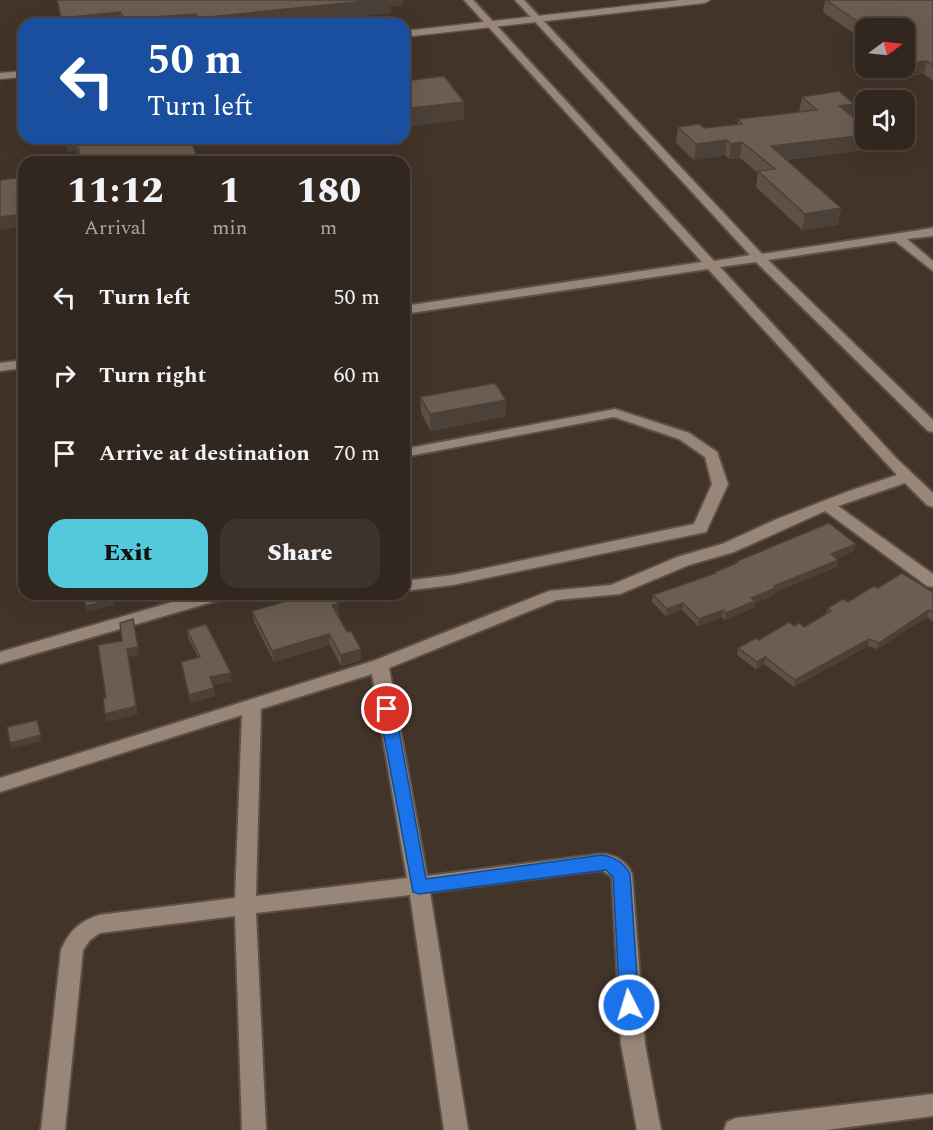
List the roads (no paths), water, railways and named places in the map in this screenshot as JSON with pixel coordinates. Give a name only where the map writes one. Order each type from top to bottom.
[{"type":"street","points":[[468,0],[933,502]]},
{"type":"street","points":[[519,0],[760,259],[933,428]]},
{"type":"street","points":[[410,33],[705,0]]},
{"type":"street","points":[[0,76],[18,74]]},
{"type":"street","points":[[410,309],[933,232]]},
{"type":"street","points":[[898,238],[933,267]]},
{"type":"street","points":[[0,367],[18,365]]},
{"type":"street","points":[[410,452],[615,413],[684,436],[712,455],[720,484],[700,528],[453,580],[410,585]]},
{"type":"street","points":[[0,784],[379,665],[555,595],[614,590],[683,561],[728,548],[827,505],[908,477]]},
{"type":"street","points":[[827,505],[933,582]]},
{"type":"street","points":[[0,658],[199,600]]},
{"type":"street","points":[[379,665],[419,887],[456,1130]]},
{"type":"street","points":[[252,705],[245,905],[254,1130]]},
{"type":"street","points":[[53,1130],[72,950],[77,937],[88,928],[99,924],[245,905],[419,887],[602,862],[611,863],[622,874],[633,1044],[649,1130]]},
{"type":"street","points":[[736,1130],[838,1124],[933,1105]]}]
